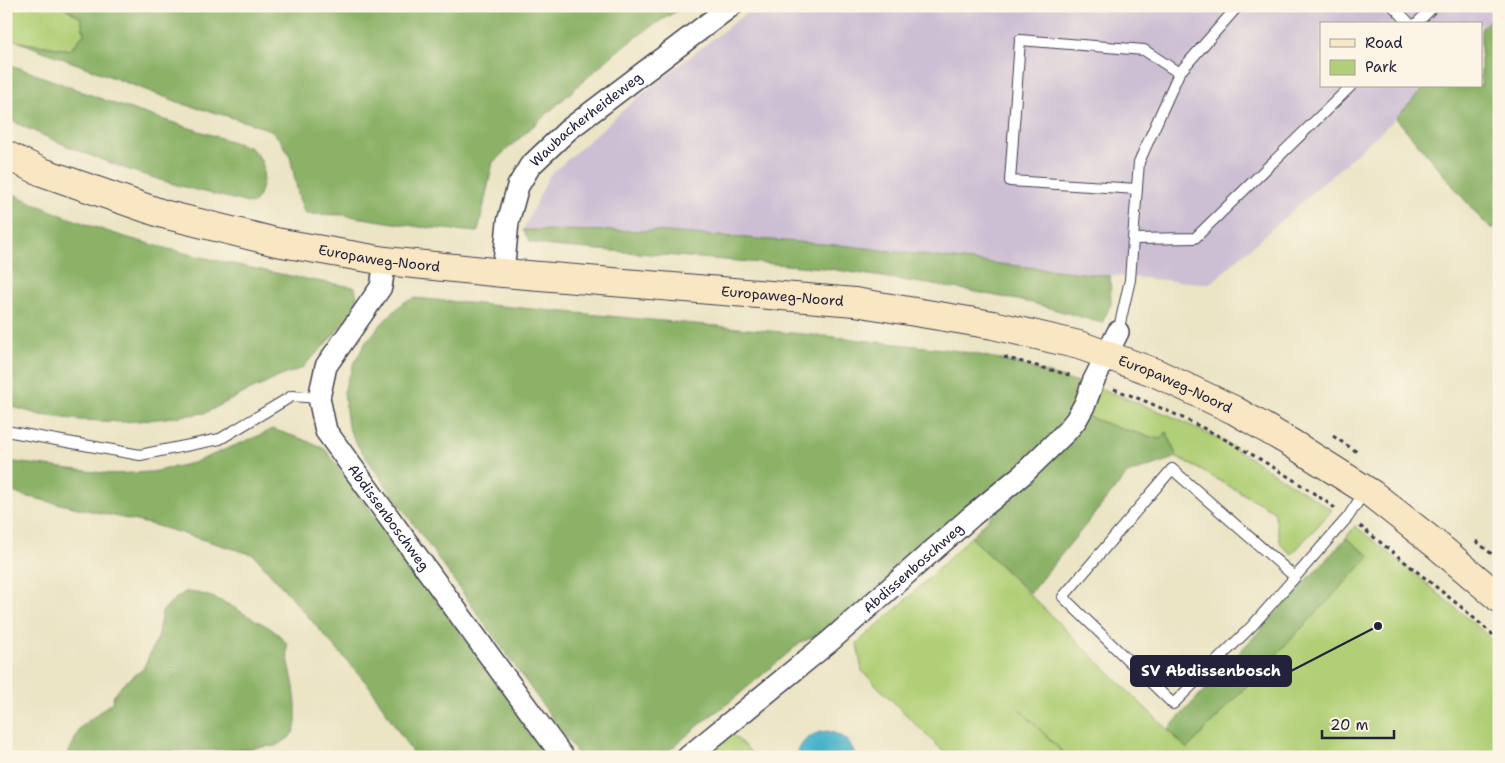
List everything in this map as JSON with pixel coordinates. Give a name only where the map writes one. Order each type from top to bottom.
[{"type":"street","name":"Waubacherheideweg","points":[[503,273],[508,222],[518,186],[530,166],[568,130],[731,6]]},
{"type":"street","name":"Europaweg-Noord","points":[[6,155],[42,172],[163,214],[276,242],[385,261],[503,273],[855,302],[993,325],[1079,345],[1113,343],[1156,373],[1234,410],[1366,490],[1438,546],[1499,598]]},
{"type":"street","name":"Abdissenboschweg","points":[[385,261],[381,287],[326,366],[319,398],[326,431],[563,757]]},
{"type":"street","name":"Abdissenboschweg","points":[[688,757],[830,641],[972,516],[1023,474],[1076,420],[1113,343]]},
{"type":"lane","points":[[1113,343],[1130,280],[1139,162],[1179,73],[1238,6]]},
{"type":"lane","points":[[1392,6],[1408,22]]},
{"type":"lane","points":[[1418,22],[1434,6]]},
{"type":"lane","points":[[1137,189],[1010,181],[1020,40],[1144,50],[1179,73]]},
{"type":"lane","points":[[1133,239],[1195,238],[1349,88]]},
{"type":"lane","points":[[6,432],[140,455],[220,439],[292,396],[319,398]]},
{"type":"lane","points":[[1295,577],[1172,470],[1063,597],[1173,704],[1252,626],[1348,517],[1366,490]]},
{"type":"path","points":[[998,355],[1093,382],[1131,396],[1189,421],[1257,457],[1348,517],[1453,600],[1499,640]]},
{"type":"shaded area","points":[[755,6],[1499,6],[1499,10],[1482,28],[1482,22],[1320,22],[1320,88],[1424,88],[1396,118],[1210,284],[1030,268],[849,246],[655,231],[523,230],[549,176],[637,98]]},
{"type":"green space","points":[[13,6],[62,6],[81,18],[84,34],[70,50],[19,42],[6,36],[6,19]]},
{"type":"green space","points":[[62,6],[685,6],[653,25],[616,52],[493,162],[478,232],[420,227],[343,215],[305,214],[299,198],[290,156],[271,130],[183,104],[19,42],[70,50],[84,34],[81,18]]},
{"type":"green space","points":[[1499,10],[1499,225],[1492,229],[1480,218],[1396,118],[1424,88],[1482,88],[1482,28]]},
{"type":"green space","points":[[6,63],[115,104],[249,147],[258,155],[263,166],[263,181],[258,197],[252,204],[186,188],[90,155],[6,118]]},
{"type":"green space","points":[[6,190],[63,216],[152,245],[270,272],[355,287],[358,303],[325,345],[302,368],[276,378],[205,413],[123,422],[79,420],[41,415],[6,405]]},
{"type":"green space","points":[[523,230],[655,231],[849,246],[1110,276],[1111,304],[1102,323],[1032,303],[966,290],[824,268],[551,246],[530,242]]},
{"type":"green space","points":[[414,298],[835,337],[952,350],[1019,364],[1078,383],[1079,399],[1061,430],[833,628],[800,643],[661,757],[580,757],[358,446],[348,427],[344,392],[353,365],[366,342],[385,320],[403,303]]},
{"type":"green space","points":[[1099,388],[1171,416],[1223,441],[1332,510],[1292,554],[1281,545],[1274,511],[1177,457],[1167,432],[1159,439],[1118,428],[1086,416]]},
{"type":"green space","points":[[1086,416],[1118,428],[1159,439],[1167,432],[1177,457],[1127,474],[1030,593],[971,537]]},
{"type":"green space","points":[[272,429],[325,449],[552,757],[415,757],[370,687],[254,555],[154,525],[20,495],[6,488],[6,459],[14,462],[111,474],[152,472],[193,463]]},
{"type":"green space","points":[[1355,526],[1499,645],[1499,757],[1068,757],[1019,709],[1067,757],[949,757],[862,671],[857,643],[906,600],[971,537],[1187,749],[1370,556],[1346,538]]},
{"type":"green space","points":[[1346,538],[1370,556],[1187,749],[1168,729]]},
{"type":"green space","points":[[185,592],[208,596],[222,602],[271,629],[287,643],[296,705],[296,723],[294,731],[289,738],[275,746],[251,749],[138,752],[125,757],[67,757],[80,728],[112,702],[114,695],[123,684],[143,669],[159,635],[162,612],[172,601]]},
{"type":"green space","points":[[730,732],[756,757],[700,757]]},
{"type":"water","points":[[827,731],[837,734],[846,740],[852,747],[855,757],[796,757],[803,742],[811,736]]},
{"type":"place","name":"SV Abdissenbosch","points":[[1378,626]]}]
